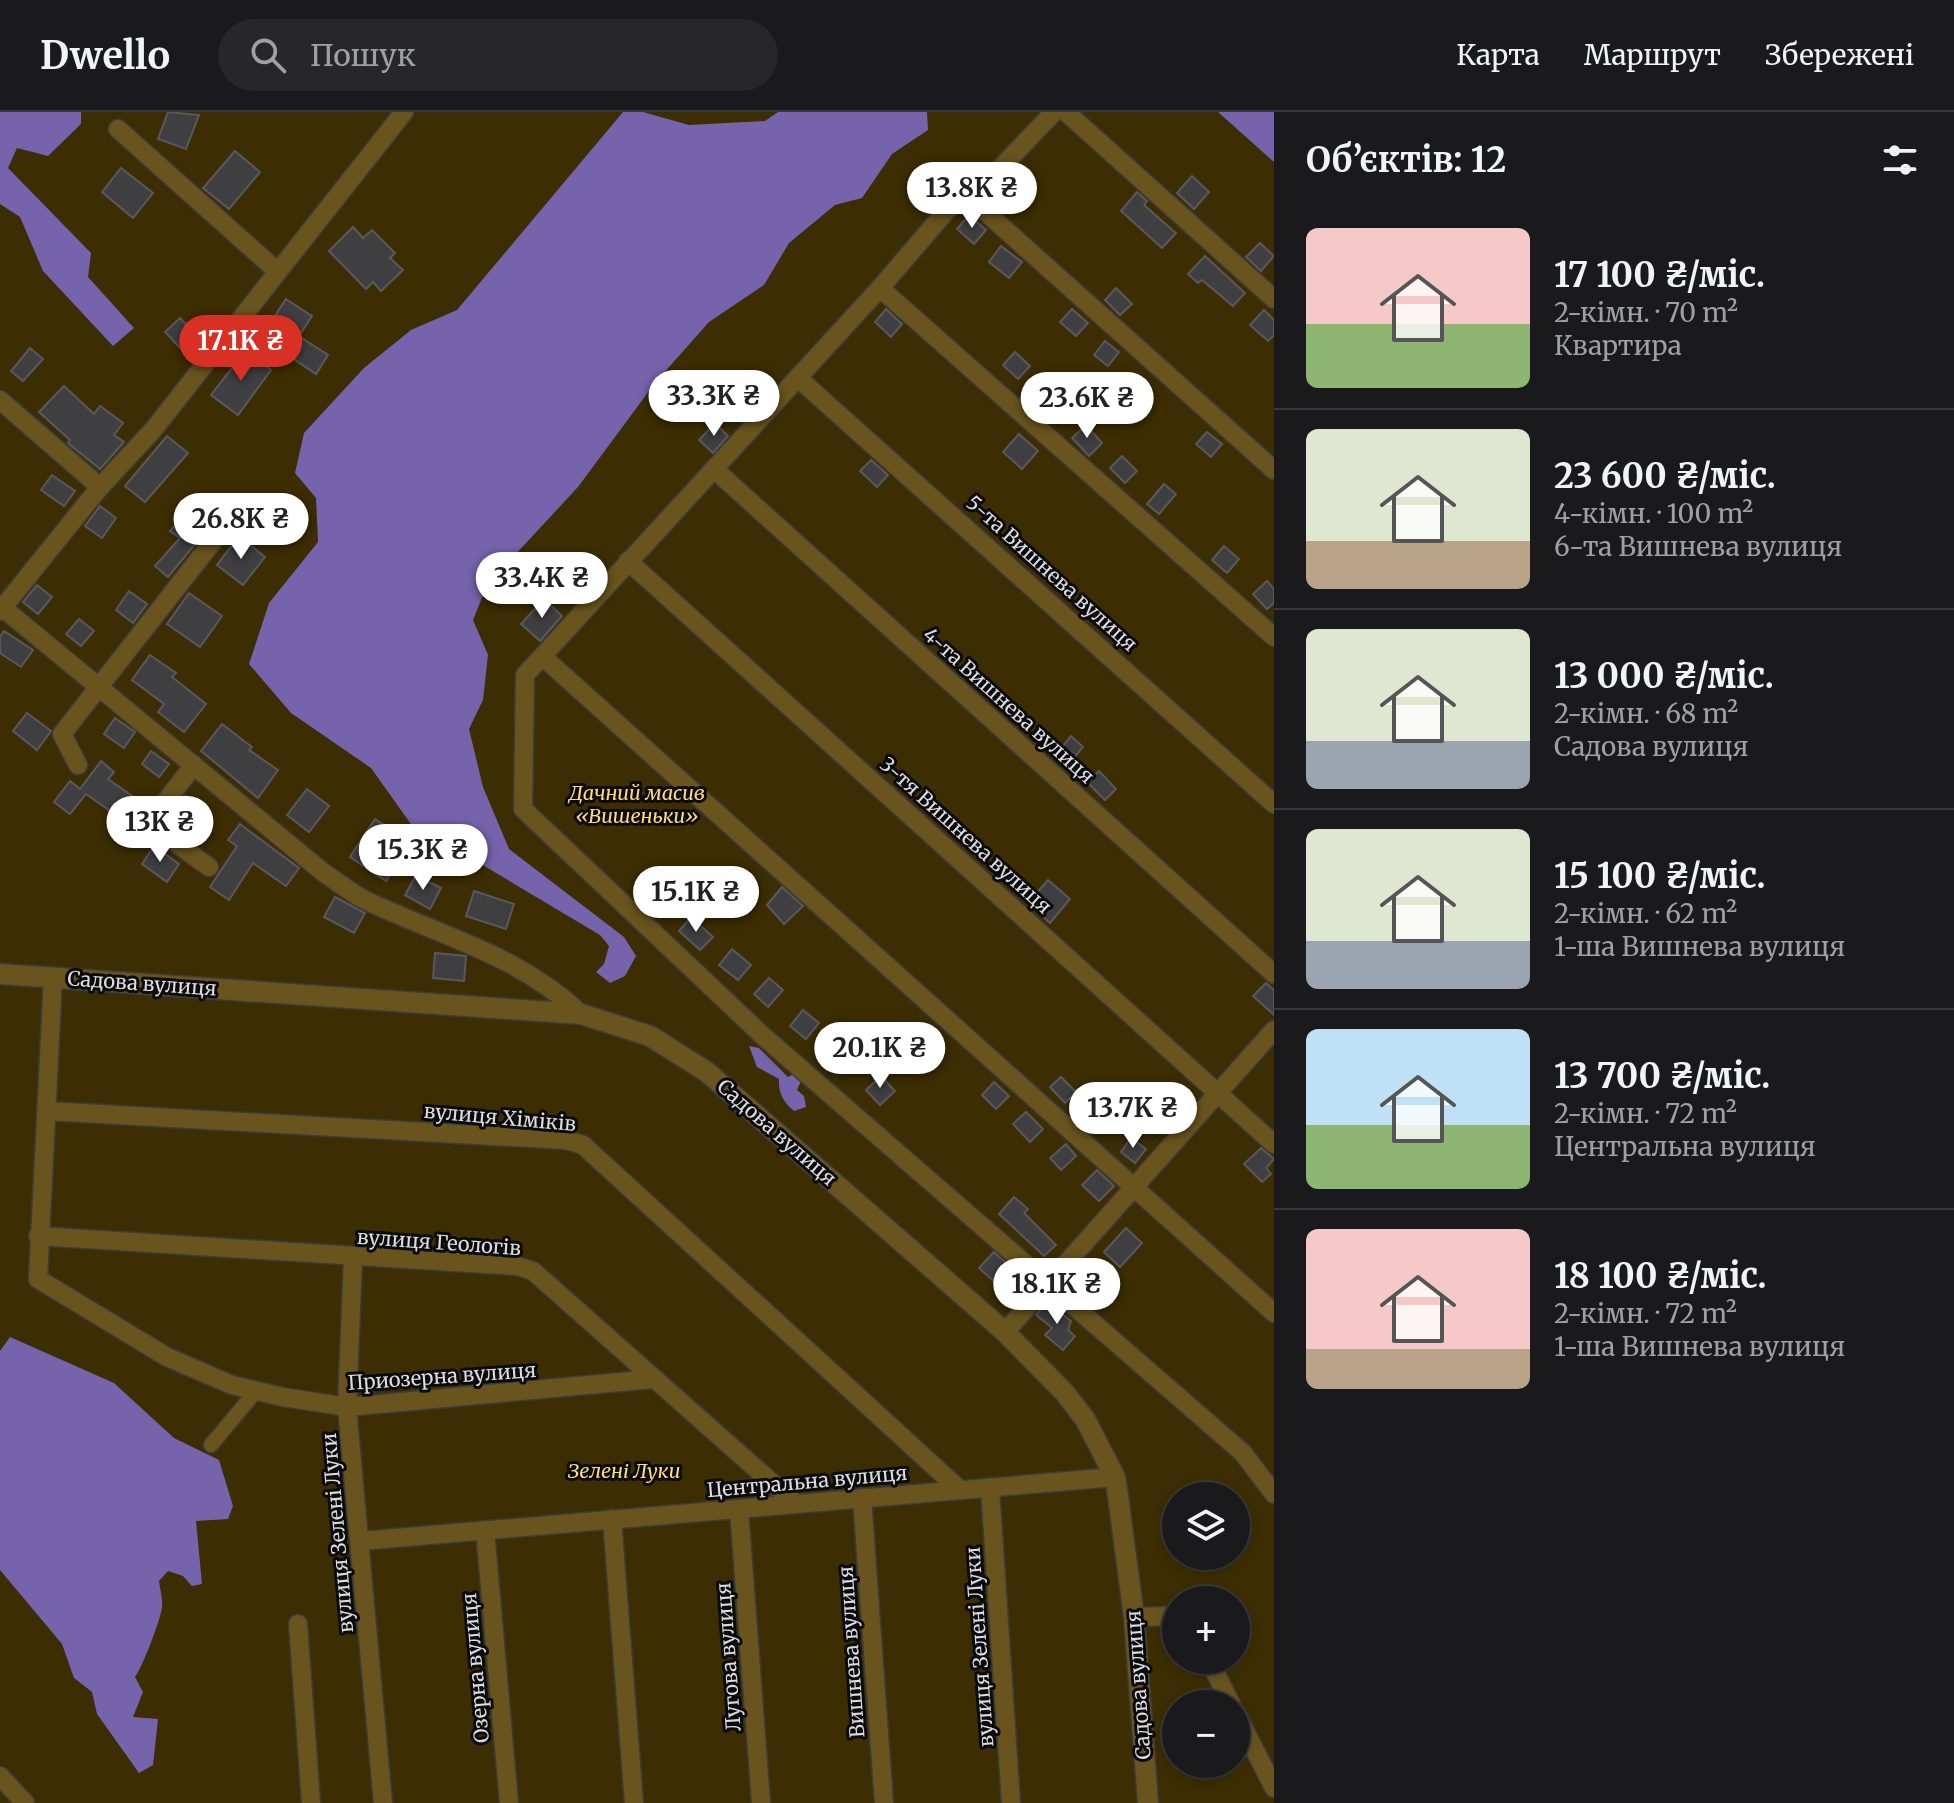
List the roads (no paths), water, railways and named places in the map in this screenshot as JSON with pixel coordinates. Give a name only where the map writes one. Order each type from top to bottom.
[{"type":"street","points":[[404,112],[153,430],[100,487],[1,609],[324,873],[363,899],[509,961],[556,990],[581,1014]]},
{"type":"street","points":[[1054,112],[971,199],[954,202],[880,288],[525,675],[523,809],[762,1035],[1046,1285],[1243,1453],[1274,1494]]},
{"type":"street","points":[[1066,112],[1274,299]]},
{"type":"street","points":[[118,129],[277,271]]},
{"type":"street","points":[[971,199],[1274,470]]},
{"type":"street","points":[[880,288],[1274,637]]},
{"type":"street","name":"5-та Вишнева вулиця","points":[[798,378],[1274,804]]},
{"type":"street","points":[[0,400],[100,487]]},
{"type":"street","name":"4-та Вишнева вулиця","points":[[714,469],[1274,974]]},
{"type":"street","points":[[78,765],[62,734],[236,512]]},
{"type":"street","name":"3-тя Вишнева вулиця","points":[[628,561],[1274,1144]]},
{"type":"street","points":[[543,657],[1274,1313]]},
{"type":"street","points":[[194,765],[152,819],[161,832],[209,867]]},
{"type":"street","name":"Садова вулиця","points":[[0,974],[581,1014],[650,1036],[707,1072],[1005,1332],[1072,1401],[1085,1419],[1115,1477],[1134,1617],[1148,1803]]},
{"type":"street","name":"Приозерна вулиця","points":[[53,977],[38,1279],[167,1357],[232,1385],[347,1407],[653,1379]]},
{"type":"street","points":[[1005,1332],[1274,1030]]},
{"type":"street","name":"вулиця Хіміків","points":[[47,1111],[566,1140],[583,1145],[960,1490]]},
{"type":"street","name":"вулиця Геологів","points":[[38,1236],[517,1266],[533,1271],[796,1504]]},
{"type":"street","name":"вулиця Зелені Луки","points":[[353,1258],[347,1407],[383,1803]]},
{"type":"street","points":[[211,1445],[256,1391]]},
{"type":"street","name":"Центральна вулиця","points":[[360,1541],[1115,1477]]},
{"type":"street","name":"вулиця Зелені Луки","points":[[990,1488],[1011,1803]]},
{"type":"street","name":"Вишнева вулиця","points":[[862,1498],[884,1803]]},
{"type":"street","name":"Лугова вулиця","points":[[739,1509],[761,1803]]},
{"type":"street","points":[[612,1519],[634,1803]]},
{"type":"street","name":"Озерна вулиця","points":[[485,1530],[509,1803]]},
{"type":"street","points":[[1134,1617],[1162,1616]]},
{"type":"street","points":[[298,1624],[311,1803]]},
{"type":"street","points":[[1250,1741],[1274,1788]]},
{"type":"street","points":[[0,1776],[25,1803]]},
{"type":"park label","name":"Дачний масив «Вишеньки»","points":[[637,804]]},
{"type":"park label","name":"Зелені Луки","points":[[624,1470]]}]
